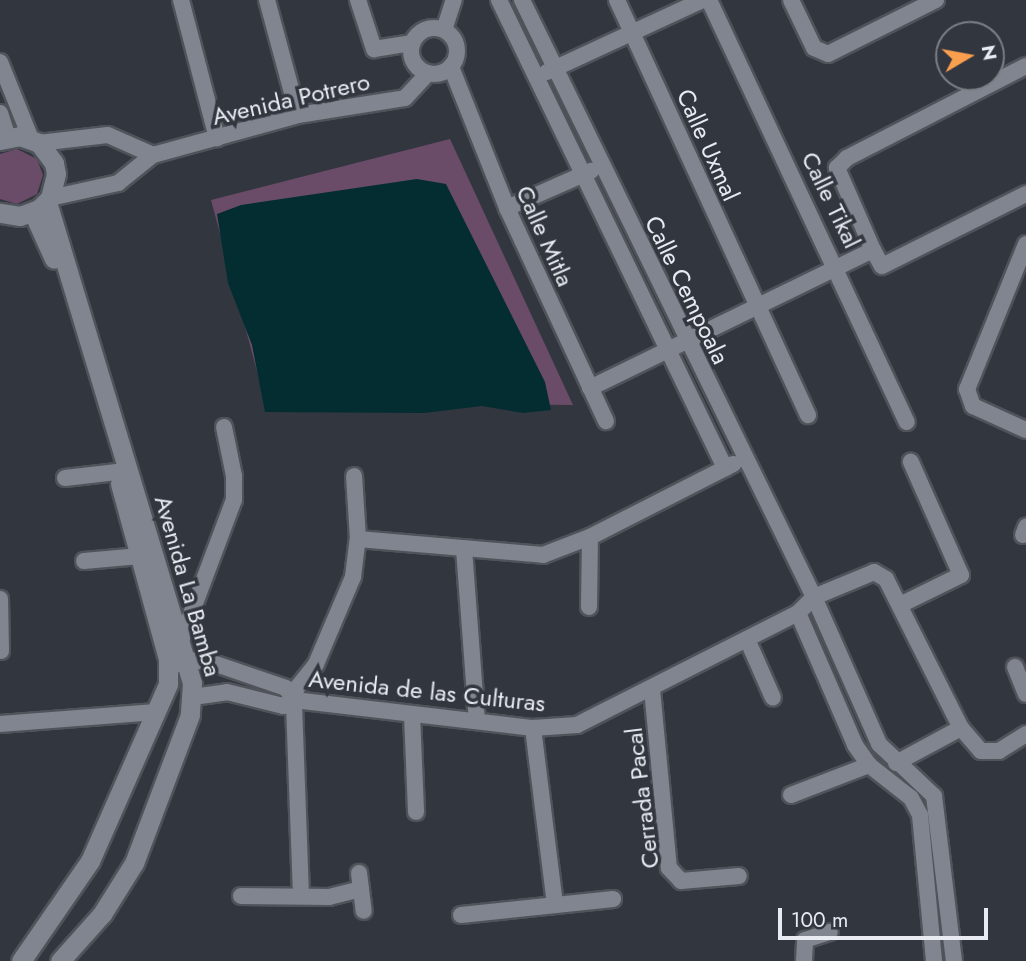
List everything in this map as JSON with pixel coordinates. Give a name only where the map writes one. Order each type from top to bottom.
[{"type":"street","points":[[181,0],[217,138]]},
{"type":"street","points":[[267,0],[298,116]]},
{"type":"street","points":[[358,0],[374,49],[412,43],[427,29],[444,30],[457,47],[450,67],[428,73],[415,64],[412,43]]},
{"type":"street","points":[[444,30],[454,0]]},
{"type":"street","name":"Calle Cempoala","points":[[499,0],[538,75],[725,468]]},
{"type":"street","name":"Calle Cempoala","points":[[523,0],[557,68],[600,166],[814,597],[879,744],[896,763],[934,796],[954,961]]},
{"type":"street","name":"Calle Uxmal","points":[[617,0],[808,415]]},
{"type":"street","points":[[538,75],[703,0]]},
{"type":"street","name":"Calle Tikal","points":[[709,0],[839,270],[907,422]]},
{"type":"street","points":[[791,0],[820,54],[828,54],[936,0]]},
{"type":"street","points":[[0,62],[35,141],[54,163],[55,187],[43,204],[20,216],[0,213]]},
{"type":"street","points":[[1026,66],[847,158],[838,168],[839,178],[882,266],[1026,194]]},
{"type":"street","name":"Calle Mitla","points":[[450,67],[507,208],[606,421]]},
{"type":"street","name":"Avenida Potrero","points":[[43,204],[118,183],[153,155],[298,116],[405,98],[428,73]]},
{"type":"street","points":[[0,113],[4,139],[35,141],[108,135],[153,155]]},
{"type":"street","points":[[507,208],[600,166]]},
{"type":"street","name":"Avenida La Bamba","points":[[43,204],[57,266],[140,556],[193,697],[187,722],[134,863],[102,914],[60,961]]},
{"type":"street","name":"Avenida La Bamba","points":[[21,961],[90,861],[179,663],[181,638],[43,204]]},
{"type":"street","points":[[1026,244],[967,390],[973,406],[1026,430]]},
{"type":"street","points":[[590,388],[839,270],[873,250]]},
{"type":"street","points":[[181,638],[234,500],[224,427]]},
{"type":"street","points":[[358,539],[534,556],[590,537],[744,458]]},
{"type":"street","points":[[911,462],[961,575],[900,605],[961,728],[981,751],[991,753],[1026,734]]},
{"type":"street","points":[[65,478],[117,472]]},
{"type":"street","points":[[301,895],[294,700],[296,689],[316,664],[349,592],[358,539],[354,476]]},
{"type":"street","points":[[589,607],[590,537]]},
{"type":"street","points":[[464,550],[477,720]]},
{"type":"street","points":[[84,561],[140,556]]},
{"type":"street","name":"Avenida de las Culturas","points":[[193,697],[227,692],[283,706],[294,700],[533,728],[591,721],[798,613],[814,597],[874,572],[882,573],[900,605]]},
{"type":"street","points":[[0,598],[1,651]]},
{"type":"street","points":[[798,613],[855,745],[869,765],[911,798],[920,815],[934,961]]},
{"type":"street","points":[[747,639],[773,698]]},
{"type":"street","points":[[179,663],[210,662],[286,688],[294,700]]},
{"type":"street","points":[[1015,667],[1026,694]]},
{"type":"street","name":"Cerrada Pacal","points":[[652,689],[669,868],[681,881],[739,876]]},
{"type":"street","points":[[165,692],[193,697]]},
{"type":"street","points":[[836,702],[856,693]]},
{"type":"street","points":[[0,724],[156,712],[171,722],[187,722]]},
{"type":"street","points":[[412,715],[416,811]]},
{"type":"street","points":[[533,728],[555,905]]},
{"type":"street","points":[[896,763],[961,728]]},
{"type":"street","points":[[791,795],[869,765]]},
{"type":"street","points":[[927,881],[945,878]]},
{"type":"street","points":[[241,896],[329,897],[360,881],[364,911]]},
{"type":"street","points":[[461,915],[613,899]]},
{"type":"street","points":[[51,921],[64,936],[51,961]]},
{"type":"street","points":[[804,961],[805,940],[831,932]]},
{"type":"shaded area","points":[[450,139],[573,405],[265,401],[211,200]]},
{"type":"shaded area","points":[[17,149],[37,159],[43,175],[37,194],[17,204],[0,199],[0,154]]},
{"type":"shaded area","points":[[417,179],[446,184],[545,382],[551,410],[523,413],[482,406],[424,413],[265,412],[252,345],[228,283],[217,214],[241,205]]}]
